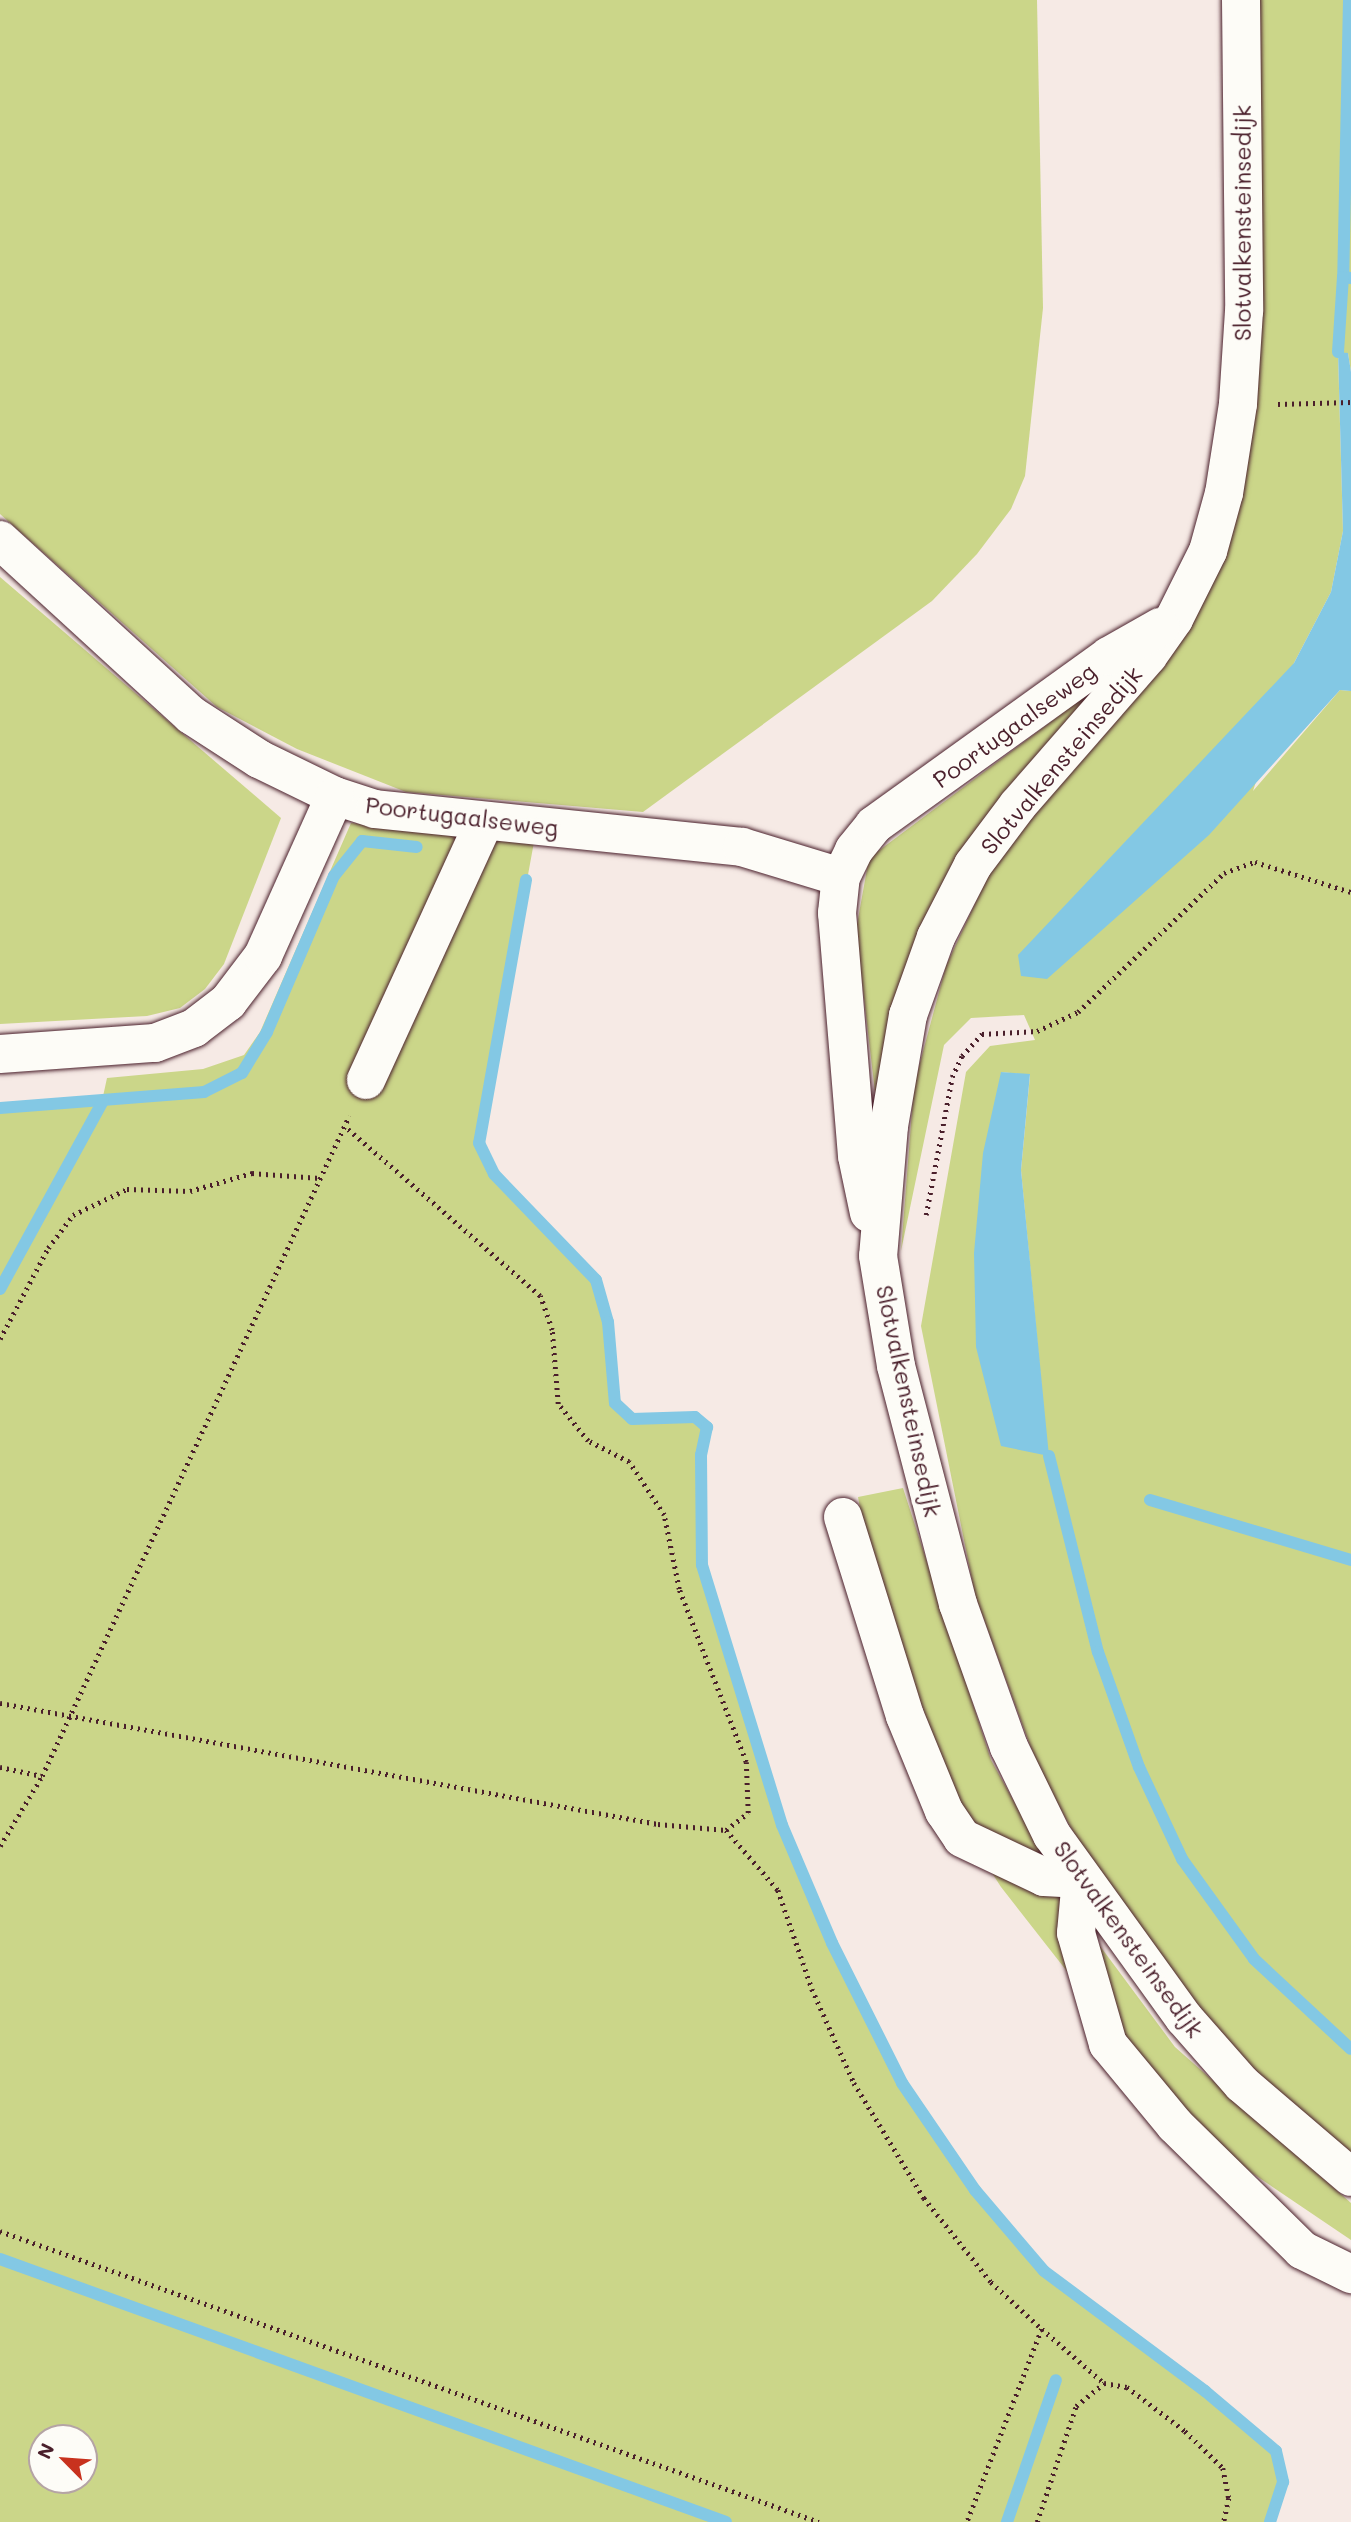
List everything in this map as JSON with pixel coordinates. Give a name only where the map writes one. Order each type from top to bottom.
[{"type":"street","name":"Slotvalkensteinsedijk","points":[[1241,0],[1244,312],[1238,404],[1224,493],[1208,551],[1174,619],[1148,656],[1017,805],[973,865],[936,937],[904,1040],[889,1126],[878,1256],[907,1416],[958,1604],[1009,1747],[1052,1835],[1081,1880],[1184,2018],[1242,2084],[1351,2177]]},
{"type":"street","name":"Poortugaalseweg","points":[[0,540],[191,715],[259,759],[335,796],[375,809],[741,847],[841,877]]},
{"type":"street","name":"Poortugaalseweg","points":[[878,1256],[857,1156],[837,914],[841,877],[855,849],[874,825],[1109,656],[1174,619]]},
{"type":"street","points":[[0,1054],[155,1043],[194,1028],[220,1008],[263,956],[335,796]]},
{"type":"street","points":[[366,1080],[484,822]]},
{"type":"street","points":[[843,1517],[905,1716],[944,1811],[962,1838],[1044,1877],[1081,1880],[1076,1933],[1108,2043],[1175,2125],[1303,2250],[1351,2274]]},
{"type":"path","points":[[1328,404],[1351,402]]},
{"type":"path","points":[[923,1225],[952,1077],[962,1056],[982,1034],[1037,1031],[1078,1012],[1224,873],[1255,862],[1351,892]]},
{"type":"path","points":[[0,1846],[42,1776],[366,1080]]},
{"type":"path","points":[[0,1703],[657,1824],[726,1829],[748,1813],[746,1762],[679,1589],[664,1515],[629,1462],[589,1441],[558,1404],[552,1331],[540,1296],[344,1126]]},
{"type":"path","points":[[0,1339],[48,1248],[73,1215],[127,1189],[190,1191],[252,1172],[320,1178]]},
{"type":"path","points":[[0,1767],[42,1776]]},
{"type":"path","points":[[726,1829],[778,1890],[812,1989],[854,2083],[925,2198],[991,2282],[1042,2329],[1104,2383],[1127,2387],[1223,2468],[1228,2498],[1224,2522]]},
{"type":"path","points":[[0,2231],[819,2522]]},
{"type":"path","points":[[967,2522],[1042,2329]]},
{"type":"path","points":[[1037,2522],[1076,2406],[1104,2383]]},
{"type":"green space","points":[[0,0],[1037,0],[1043,308],[1025,476],[1011,509],[977,554],[932,601],[643,812],[406,792],[297,749],[217,707],[0,514]]},
{"type":"green space","points":[[1254,0],[1351,0],[1351,372],[1348,353],[1338,353],[1343,531],[1331,592],[1294,663],[1253,791],[1340,690],[1351,691],[1351,2154],[1306,2119],[1244,2059],[1181,1991],[1079,1843],[1038,1767],[975,1595],[921,1326],[966,1072],[990,1046],[1035,1040],[1024,1015],[971,1018],[944,1045],[901,1251],[914,1085],[946,966],[992,867],[1203,601]],"holes":[[[1001,1072],[1030,1075],[1021,1170],[1048,1455]]]},
{"type":"green space","points":[[0,577],[281,818],[224,964],[205,989],[180,1008],[147,1016],[0,1024]]},
{"type":"green space","points":[[1120,670],[960,860],[884,1169],[856,930],[869,858]]},
{"type":"green space","points":[[351,823],[534,842],[479,1143],[494,1174],[596,1280],[608,1322],[615,1403],[632,1419],[695,1417],[707,1427],[701,1455],[702,1566],[782,1825],[832,1943],[902,2083],[975,2190],[1044,2271],[1205,2391],[1276,2451],[1283,2482],[1270,2522],[0,2522],[0,1108],[102,1101],[107,1078],[203,1069],[244,1055],[260,1032]]},
{"type":"green space","points":[[903,1488],[991,1760],[1077,1915],[1175,2047],[1351,2203],[1351,2240],[1252,2173],[1195,2125],[1145,2071],[1001,1887],[974,1845],[870,1567],[858,1497]]},
{"type":"water","points":[[1338,352],[1348,353],[1351,372],[1351,691],[1340,690],[1209,835],[1047,979],[1021,976],[1018,955],[1294,663],[1331,592],[1343,531]]},
{"type":"water","points":[[1001,1072],[1030,1074],[1021,1170],[1049,1456],[1001,1446],[976,1347],[974,1253],[983,1153]]},
{"type":"waterway","points":[[1349,0],[1343,277],[1351,278]]},
{"type":"waterway","points":[[1338,352],[1343,277]]},
{"type":"waterway","points":[[0,1108],[204,1092],[242,1073],[267,1032],[334,876],[362,841],[417,847]]},
{"type":"waterway","points":[[526,880],[479,1143],[494,1174],[596,1280],[608,1322],[615,1403],[632,1419],[695,1417],[707,1427],[701,1455],[702,1565],[782,1825],[832,1943],[902,2083],[975,2190],[1044,2271],[1205,2391],[1276,2451],[1283,2482],[1270,2522]]},
{"type":"waterway","points":[[0,1289],[103,1101]]},
{"type":"waterway","points":[[1049,1456],[1098,1652],[1139,1767],[1182,1859],[1254,1959],[1351,2049]]},
{"type":"waterway","points":[[1150,1500],[1351,1560]]},
{"type":"waterway","points":[[0,2259],[726,2522]]},
{"type":"waterway","points":[[1007,2522],[1056,2380]]}]
